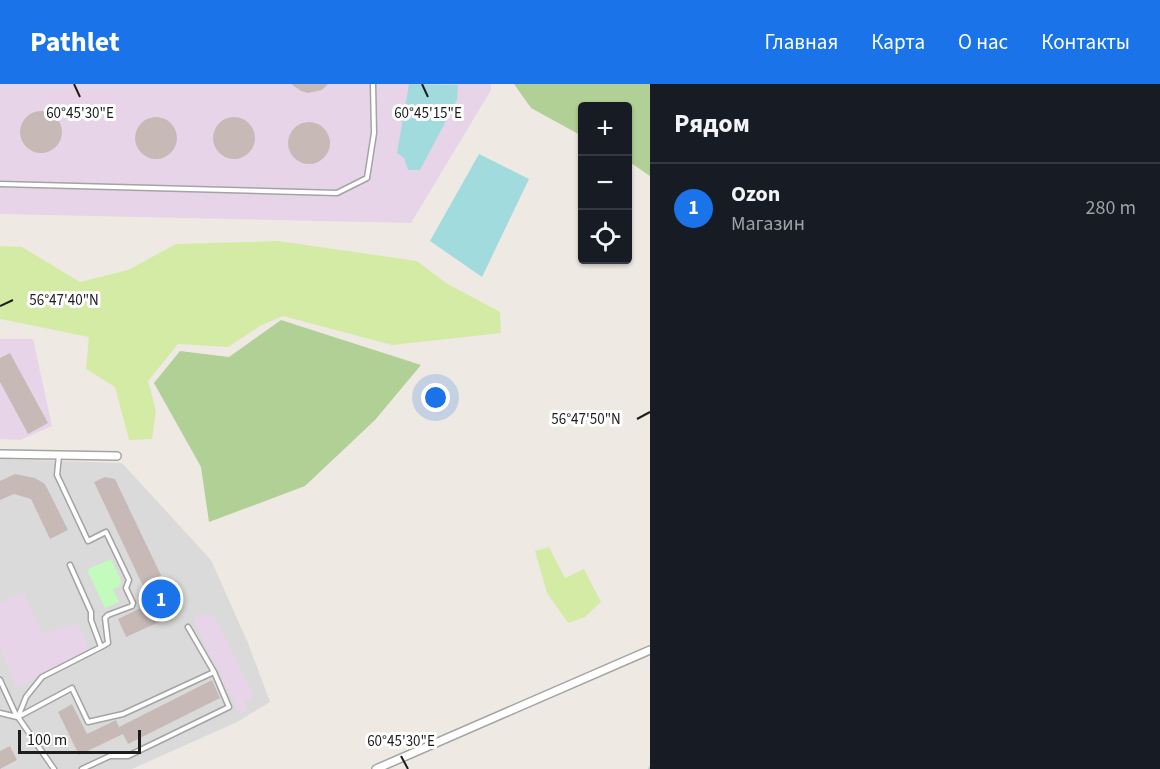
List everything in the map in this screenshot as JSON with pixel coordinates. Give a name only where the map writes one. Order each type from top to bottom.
[{"type":"street","points":[[0,454],[117,456]]},
{"type":"street","points":[[376,769],[650,650]]},
{"type":"lane","points":[[0,184],[337,194],[367,178],[374,133],[374,84]]},
{"type":"lane","points":[[18,717],[26,697],[42,677],[108,643],[105,618],[132,606],[133,603],[126,588],[129,580],[106,532],[88,541],[57,475],[59,455]]},
{"type":"lane","points":[[70,565],[91,612],[91,620],[101,647]]},
{"type":"lane","points":[[82,769],[110,756],[128,756],[230,707],[214,672],[188,627]]},
{"type":"lane","points":[[0,713],[18,717],[72,688],[88,722],[123,714],[214,672]]},
{"type":"lane","points":[[0,680],[18,717],[54,769]]},
{"type":"shaded area","points":[[0,84],[491,84],[491,90],[411,223],[0,214]]},
{"type":"shaded area","points":[[0,339],[33,339],[52,426],[20,440],[0,439]]},
{"type":"shaded area","points":[[0,459],[122,463],[211,560],[248,643],[270,702],[237,722],[132,769],[0,769]]},
{"type":"shaded area","points":[[23,592],[43,634],[78,623],[89,650],[17,688],[0,647],[0,603]]},
{"type":"shaded area","points":[[203,614],[215,617],[254,697],[244,702],[248,710],[240,714],[193,619]]},
{"type":"green space","points":[[514,84],[650,84],[650,176],[632,164],[632,102],[578,102],[578,134],[531,108]]},
{"type":"green space","points":[[278,241],[417,261],[446,283],[500,312],[501,333],[392,345],[283,316],[260,326],[228,347],[178,344],[148,381],[156,411],[152,439],[129,440],[115,387],[86,369],[89,337],[0,319],[0,246],[22,247],[80,282],[128,270],[176,244]]},
{"type":"green space","points":[[281,320],[421,365],[375,420],[305,486],[209,522],[201,467],[154,383],[180,351],[229,357]]},
{"type":"green space","points":[[549,547],[565,578],[584,569],[601,602],[585,617],[568,623],[547,593],[535,551]]},
{"type":"green space","points":[[111,559],[121,580],[120,586],[113,589],[119,602],[105,608],[87,570]]},
{"type":"water","points":[[409,84],[458,85],[457,100],[420,170],[408,170],[404,158],[397,153]]},
{"type":"water","points":[[479,154],[529,179],[482,277],[430,241]]},
{"type":"building","points":[[291,84],[328,84],[322,90],[308,93]]},
{"type":"building","points":[[41,111],[56,117],[62,132],[56,147],[41,153],[26,147],[20,132],[26,117]]},
{"type":"building","points":[[156,117],[171,123],[177,138],[171,153],[156,159],[141,153],[135,138],[141,123]]},
{"type":"building","points":[[234,117],[249,123],[255,138],[249,153],[234,159],[219,153],[213,138],[219,123]]},
{"type":"building","points":[[309,122],[324,128],[330,143],[324,158],[309,164],[294,158],[288,143],[294,128]]},
{"type":"building","points":[[10,353],[48,423],[28,434],[0,382],[0,358]]},
{"type":"building","points":[[15,474],[35,478],[45,484],[68,530],[50,539],[31,499],[14,494],[0,500],[0,481]]},
{"type":"building","points":[[105,477],[115,479],[179,613],[126,637],[118,619],[151,603],[94,482]]},
{"type":"building","points":[[212,680],[220,698],[128,744],[123,734],[79,755],[58,712],[72,704],[87,734],[116,720],[119,727]]},
{"type":"building","points":[[10,746],[17,760],[0,769],[0,751]]},
{"type":"place","name":"Ozon","points":[[161,599]]}]
